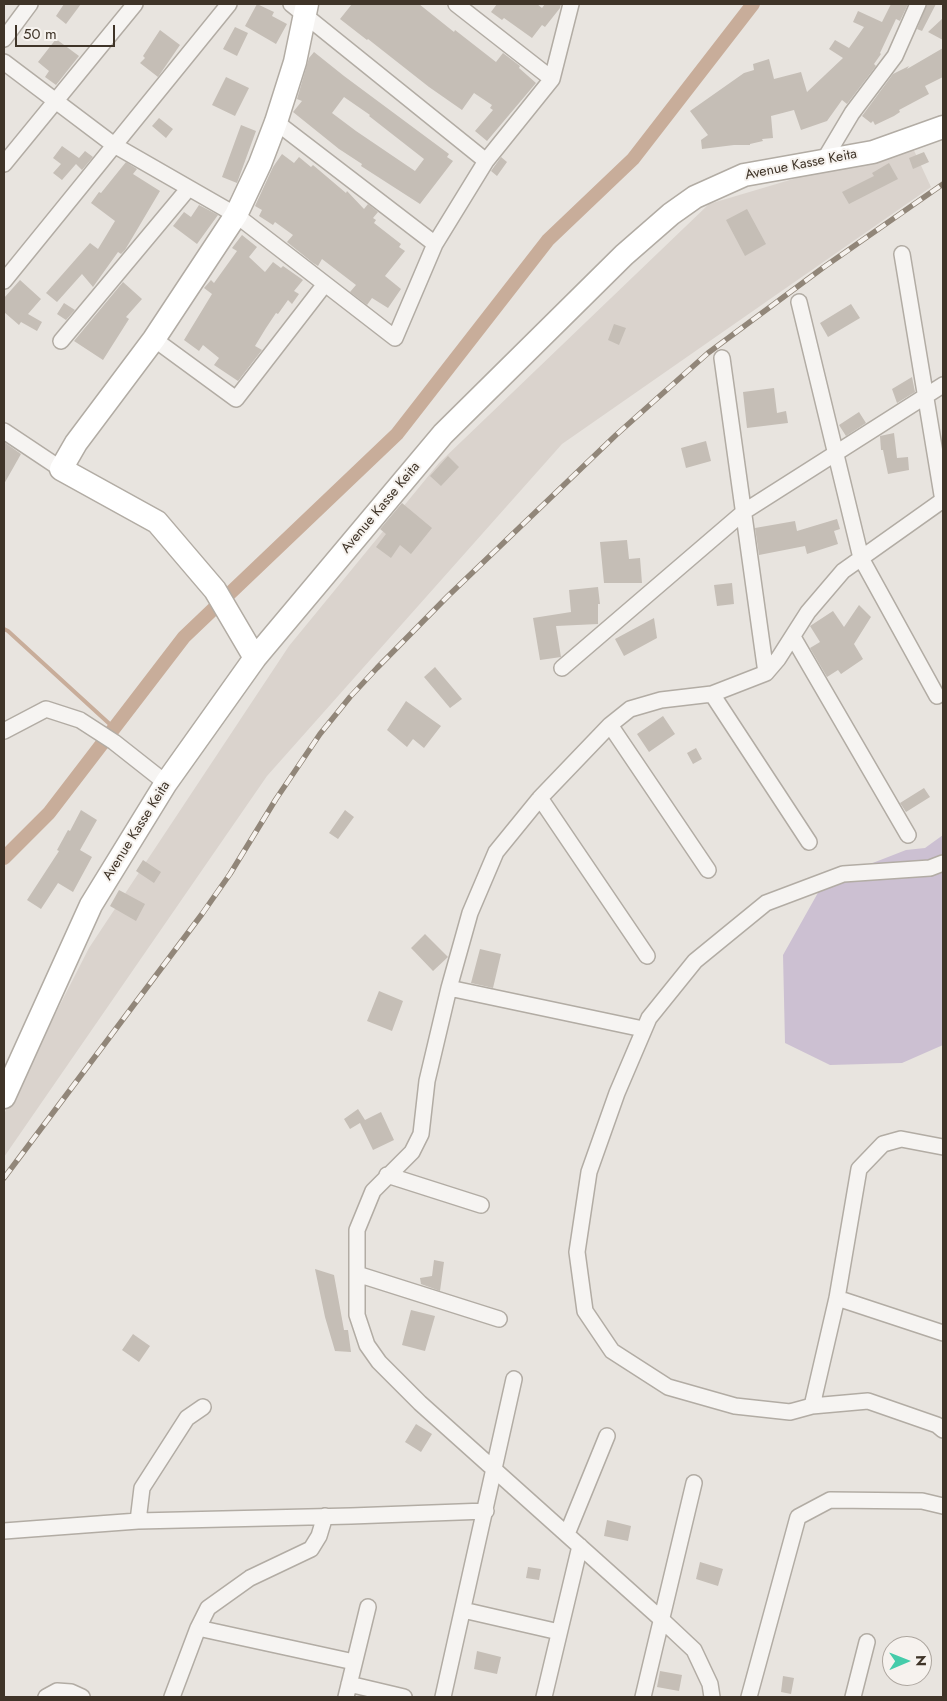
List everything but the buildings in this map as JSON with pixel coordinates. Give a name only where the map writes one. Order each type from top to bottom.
[{"type":"main road","points":[[255,658],[215,590],[157,522],[60,469],[76,443],[154,339],[236,215],[260,164],[276,122],[295,62],[306,7]]},
{"type":"main road","name":"Avenue Kasse Keita","points":[[4,1097],[91,905],[166,783],[255,658],[443,434],[624,255],[657,226],[695,197],[744,175],[873,152],[943,127]]},
{"type":"street","points":[[4,39],[30,4]]},
{"type":"street","points":[[4,164],[135,4]]},
{"type":"street","points":[[4,281],[229,4]]},
{"type":"street","points":[[456,4],[552,79]]},
{"type":"street","points":[[4,62],[114,146],[236,215],[395,338],[436,244],[486,161],[552,79],[571,4]]},
{"type":"street","points":[[824,160],[852,113],[895,56],[918,4]]},
{"type":"street","points":[[306,7],[486,161]]},
{"type":"street","points":[[276,122],[436,244]]},
{"type":"street","points":[[61,341],[188,189]]},
{"type":"street","points":[[712,1697],[710,1684],[694,1650],[662,1619],[420,1403],[379,1362],[367,1345],[357,1315],[357,1230],[372,1191],[412,1152],[421,1134],[427,1081],[449,988],[470,912],[496,852],[540,798],[610,725],[630,709],[661,700],[712,694],[766,673],[778,659],[808,612],[843,571],[943,500],[902,254]]},
{"type":"street","points":[[154,339],[236,399],[325,284]]},
{"type":"street","points":[[799,302],[862,558],[937,696]]},
{"type":"street","points":[[722,358],[766,673]]},
{"type":"street","points":[[562,668],[744,512],[943,385]]},
{"type":"street","points":[[4,431],[60,469]]},
{"type":"street","points":[[793,636],[908,835]]},
{"type":"street","points":[[712,694],[809,842]]},
{"type":"street","points":[[4,731],[46,708],[80,720],[114,742],[166,783]]},
{"type":"street","points":[[610,725],[708,870]]},
{"type":"street","points":[[540,798],[648,956]]},
{"type":"street","points":[[943,863],[930,868],[843,874],[766,903],[695,961],[648,1018],[616,1093],[589,1172],[577,1252],[585,1311],[612,1351],[668,1387],[736,1406],[790,1412],[812,1406],[868,1401],[937,1425],[943,1430]]},
{"type":"street","points":[[449,988],[643,1029]]},
{"type":"street","points":[[812,1406],[837,1298],[859,1169],[883,1144],[901,1139],[943,1147]]},
{"type":"street","points":[[387,1175],[481,1205]]},
{"type":"street","points":[[357,1274],[500,1319]]},
{"type":"street","points":[[837,1298],[943,1333]]},
{"type":"street","points":[[443,1697],[514,1379]]},
{"type":"street","points":[[138,1521],[142,1488],[187,1418],[203,1407]]},
{"type":"street","points":[[567,1534],[608,1436]]},
{"type":"street","points":[[643,1697],[694,1483]]},
{"type":"street","points":[[749,1697],[798,1517],[830,1500],[922,1501],[943,1506]]},
{"type":"street","points":[[4,1530],[138,1521],[486,1511]]},
{"type":"street","points":[[172,1697],[198,1628],[208,1608],[250,1578],[311,1549],[319,1536],[325,1516]]},
{"type":"street","points":[[544,1697],[580,1546]]},
{"type":"street","points":[[368,1607],[347,1691],[404,1697]]},
{"type":"street","points":[[463,1610],[560,1632]]},
{"type":"street","points":[[198,1628],[354,1662]]},
{"type":"street","points":[[853,1697],[867,1642]]},
{"type":"street","points":[[46,1697],[57,1692],[71,1692],[82,1697]]},
{"type":"shaded area","points":[[911,144],[931,187],[562,444],[267,776],[4,1157],[4,1114],[89,948],[289,646],[439,463],[709,204]]},
{"type":"shaded area","points":[[943,835],[943,1045],[902,1063],[830,1065],[785,1043],[783,955],[824,882],[906,850],[925,848]]},
{"type":"waterway","points":[[4,858],[49,813],[184,637],[397,434],[548,240],[633,159],[753,4]]},
{"type":"waterway","points":[[4,629],[114,728]]},
{"type":"railway","points":[[4,1178],[202,914],[320,734],[377,668],[448,596],[616,435],[708,353],[824,267],[943,184]]}]
